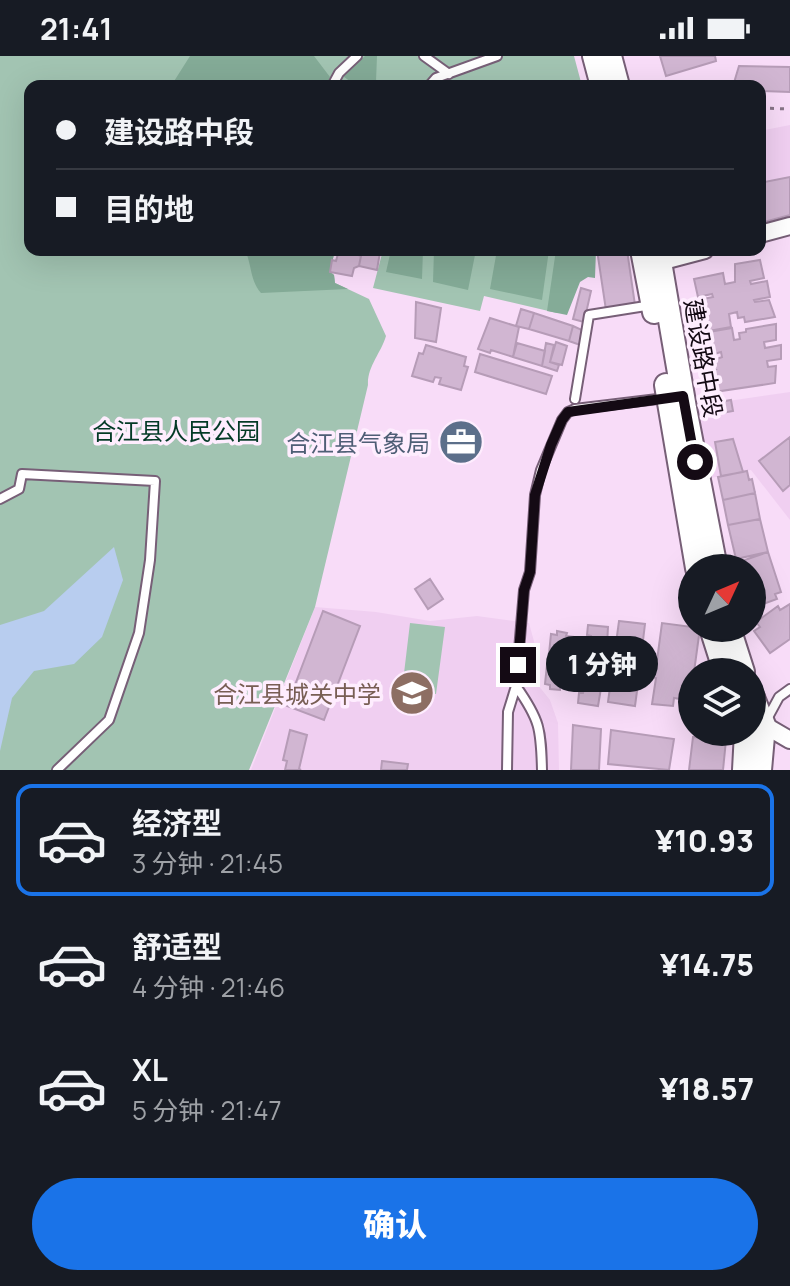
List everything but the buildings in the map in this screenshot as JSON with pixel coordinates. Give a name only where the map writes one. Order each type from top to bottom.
[{"type":"main road","points":[[594,56],[600,80]]},
{"type":"main road","points":[[610,56],[616,80]]},
{"type":"main road","name":"建设路中段","points":[[652,257],[653,305],[713,554]]},
{"type":"main road","name":"建设路中段","points":[[652,257],[675,397],[695,554]]},
{"type":"main road","points":[[744,770],[750,746]]},
{"type":"main road","points":[[757,746],[760,770]]},
{"type":"street","points":[[766,232],[790,226]]},
{"type":"street","points":[[766,731],[790,740]]},
{"type":"lane","points":[[335,80],[357,56]]},
{"type":"lane","points":[[424,56],[449,74]]},
{"type":"lane","points":[[434,80],[497,56]]},
{"type":"lane","points":[[575,399],[589,315],[653,305]]},
{"type":"lane","points":[[507,770],[508,712],[516,686],[524,590],[530,572],[535,495],[541,470],[562,420],[575,409],[675,397]]},
{"type":"lane","points":[[0,499],[19,489],[22,474],[155,481],[150,560],[139,633],[109,720],[57,770]]},
{"type":"lane","points":[[516,686],[531,706],[540,728],[542,770]]},
{"type":"lane","points":[[766,713],[790,689]]},
{"type":"path","points":[[766,108],[790,109]]},
{"type":"shaded area","points":[[790,125],[790,177],[766,182],[766,130]]},
{"type":"shaded area","points":[[790,392],[790,520],[751,470],[706,479],[694,406]]},
{"type":"shaded area","name":"合江县城关中学","points":[[315,607],[376,612],[430,621],[477,616],[529,623],[535,645],[538,685],[550,700],[558,723],[559,770],[251,770]]},
{"type":"green space","name":"合江县人民公园","points":[[0,56],[574,56],[580,80],[24,80],[24,256],[334,256],[330,271],[335,283],[369,299],[386,336],[370,372],[315,607],[249,770],[0,770]]},
{"type":"green space","points":[[190,56],[314,56],[330,77],[329,80],[175,80]]},
{"type":"green space","points":[[365,56],[377,56],[376,80],[348,80],[343,76]]},
{"type":"green space","points":[[247,256],[334,256],[330,272],[334,275],[335,283],[348,289],[261,293]]},
{"type":"green space","points":[[381,256],[563,256],[557,313],[484,296],[480,311],[373,288]]},
{"type":"green space","points":[[390,256],[423,256],[422,279],[386,272]]},
{"type":"green space","points":[[434,256],[475,256],[468,290],[433,282]]},
{"type":"green space","points":[[496,256],[548,256],[542,300],[490,289]]},
{"type":"green space","points":[[555,256],[596,256],[595,278],[588,277],[580,282],[567,315],[547,311]]},
{"type":"green space","points":[[410,623],[445,627],[436,694],[402,690]]},
{"type":"water","points":[[114,547],[123,580],[102,637],[74,664],[34,671],[12,698],[0,751],[0,625],[44,611]]},
{"type":"place","name":"合江县气象局","points":[[461,442]]},
{"type":"place","name":"合江县城关中学","points":[[412,693]]},
{"type":"route","points":[[518,665],[524,590],[530,572],[535,495],[541,470],[568,412],[683,396],[695,462]]}]
